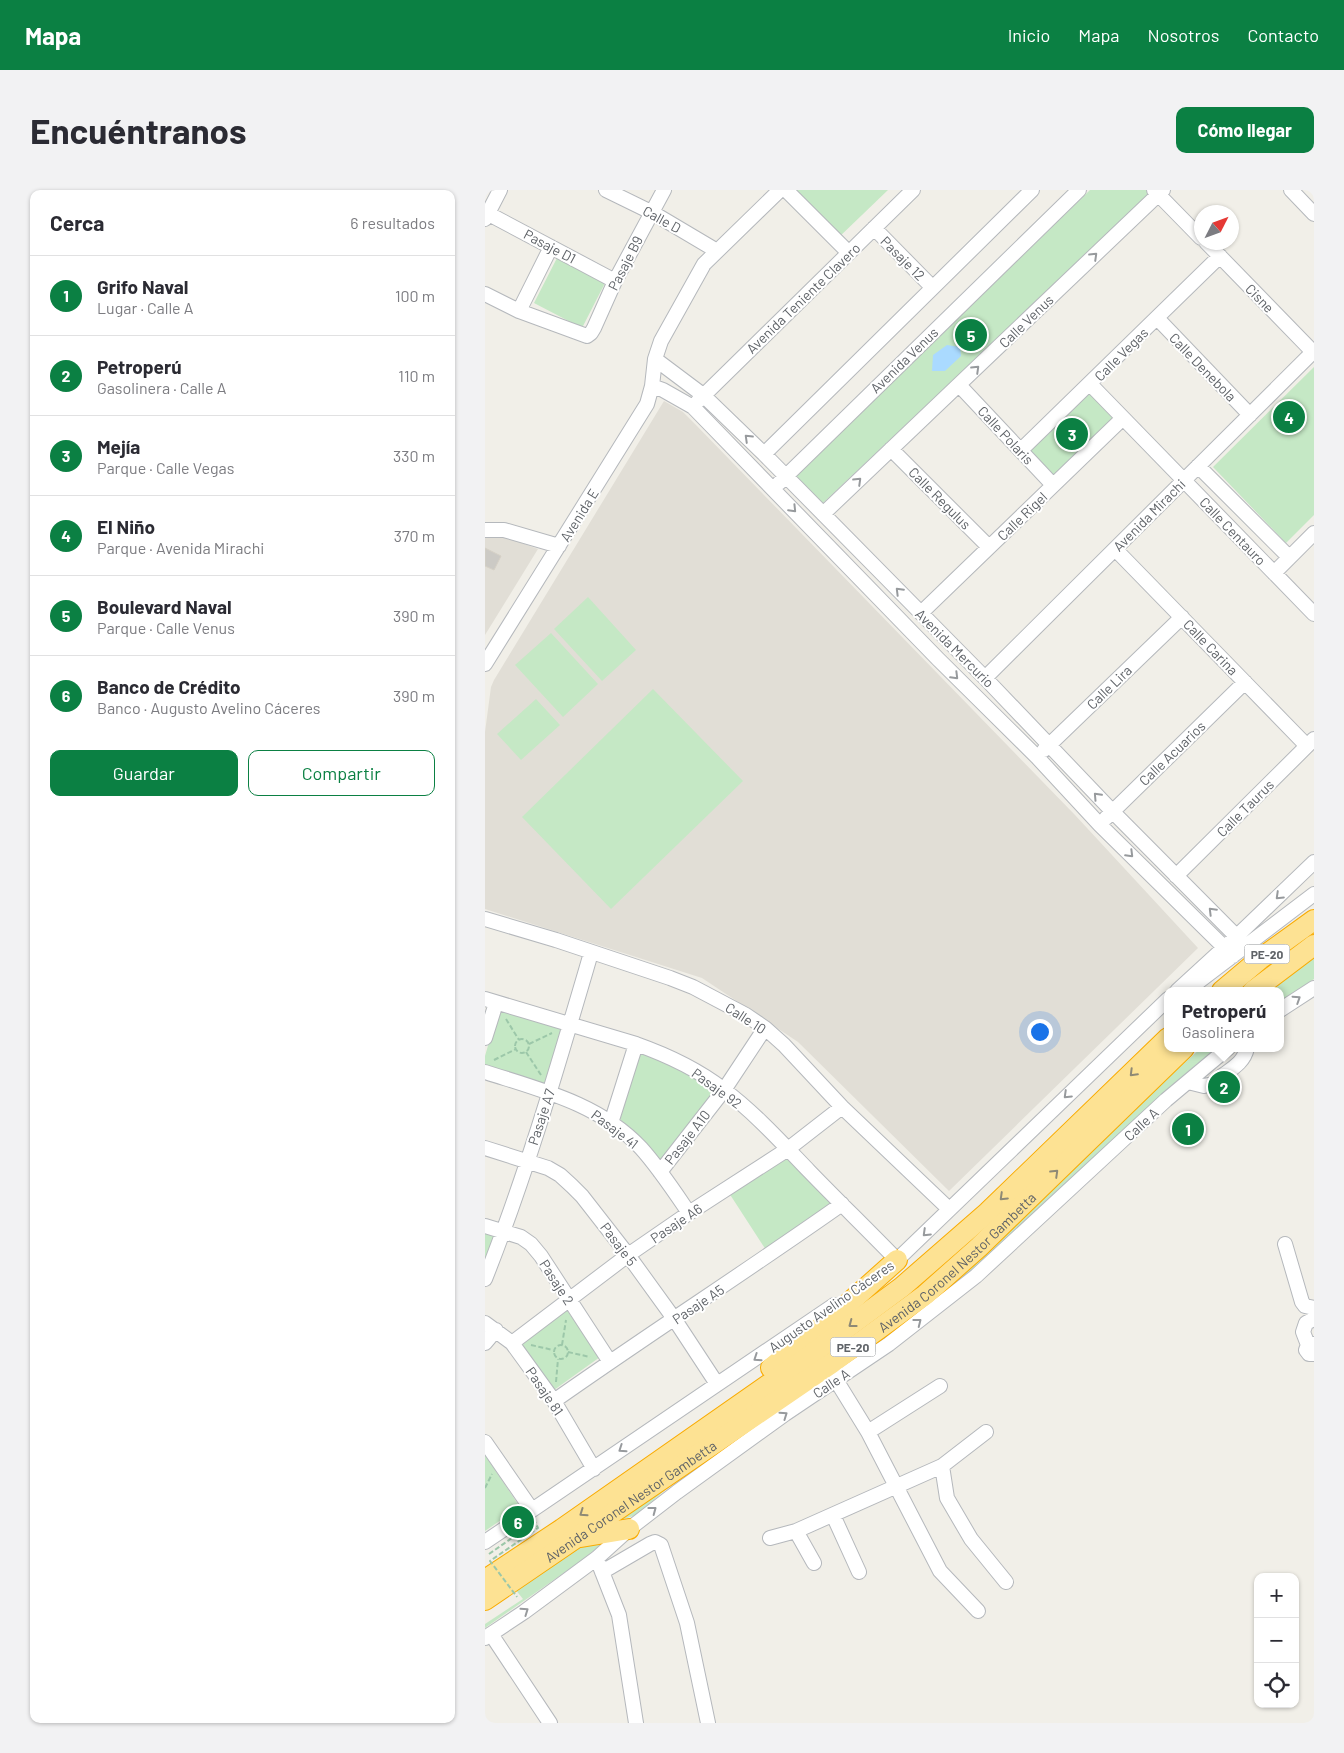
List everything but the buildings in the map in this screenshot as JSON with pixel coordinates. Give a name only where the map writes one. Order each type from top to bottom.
[{"type":"highway","name":"PE-20","points":[[1227,987],[1260,959],[1314,920]]},
{"type":"highway","name":"PE-20","points":[[1258,987],[1314,945]]},
{"type":"highway","name":"Avenida Coronel Nestor Gambetta","points":[[485,1580],[562,1529],[805,1359],[902,1287],[988,1212],[1164,1042]]},
{"type":"highway","name":"Avenida Coronel Nestor Gambetta","points":[[485,1600],[832,1363],[925,1296],[979,1247],[1181,1052]]},
{"type":"highway","points":[[680,1445],[717,1407],[787,1355],[840,1312],[897,1260]]},
{"type":"highway","points":[[575,1538],[629,1529]]},
{"type":"street","points":[[486,215],[500,190]]},
{"type":"street","name":"Calle D","points":[[606,190],[653,213],[717,251]]},
{"type":"street","name":"Pasaje B9","points":[[519,311],[587,336],[591,333],[615,281],[664,190]]},
{"type":"street","points":[[760,190],[780,192],[849,253]]},
{"type":"street","points":[[764,454],[1032,190]]},
{"type":"street","name":"Avenida Venus","points":[[773,489],[1079,190]]},
{"type":"street","points":[[1291,190],[1313,213]]},
{"type":"street","points":[[1159,191],[1194,230]]},
{"type":"street","name":"Calle Venus","points":[[823,514],[1159,191]]},
{"type":"street","name":"Avenida E","points":[[485,664],[647,404],[652,386],[655,359],[661,340],[704,264],[780,192]]},
{"type":"street","name":"Avenida Teniente Clavero","points":[[693,407],[703,395],[874,228],[907,192]]},
{"type":"street","name":"Pasaje D1","points":[[486,215],[615,281]]},
{"type":"street","name":"Pasaje 12","points":[[874,228],[933,287]]},
{"type":"street","points":[[485,294],[519,311],[551,247]]},
{"type":"street","name":"Cisne","points":[[1214,250],[1314,352]]},
{"type":"street","name":"Calle Vegas","points":[[1021,450],[1220,256]]},
{"type":"street","name":"Calle Denebola","points":[[1157,318],[1250,415]]},
{"type":"street","name":"Avenida Mirachi","points":[[985,678],[1314,352]]},
{"type":"street","name":"Avenida Mercurio","points":[[655,359],[703,395],[764,454],[1241,941]]},
{"type":"street","name":"Calle Centauro","points":[[1090,384],[1314,614]]},
{"type":"street","name":"Calle Polaris","points":[[959,385],[1053,485]]},
{"type":"street","name":"Avenida Mercurio","points":[[652,386],[693,407],[938,659],[1037,757],[1100,825],[1228,952]]},
{"type":"street","name":"Calle Rigel","points":[[921,613],[1123,418]]},
{"type":"street","name":"Calle Regulus","points":[[891,450],[989,547]]},
{"type":"street","points":[[1198,466],[1289,558]]},
{"type":"street","points":[[485,530],[504,530],[559,546]]},
{"type":"street","points":[[1274,573],[1314,533]]},
{"type":"street","name":"Calle Carina","points":[[1115,549],[1245,682],[1310,743]]},
{"type":"street","name":"Calle Lira","points":[[1037,757],[1182,617]]},
{"type":"street","points":[[938,659],[953,646]]},
{"type":"street","name":"Calle Acuarios","points":[[1100,825],[1245,682]]},
{"type":"street","name":"Calle Taurus","points":[[1177,876],[1310,743]]},
{"type":"street","points":[[1190,987],[1241,941],[1314,862]]},
{"type":"street","points":[[1241,941],[1314,894]]},
{"type":"street","name":"Calle 10","points":[[485,920],[533,932],[693,987],[746,1015],[765,1028],[784,1045],[842,1107],[949,1210]]},
{"type":"street","points":[[1182,987],[1228,952]]},
{"type":"street","name":"Pasaje A7","points":[[485,1279],[504,1232],[549,1093],[591,953]]},
{"type":"street","points":[[1284,1007],[1314,988]]},
{"type":"street","points":[[485,1038],[490,1001]]},
{"type":"street","name":"Pasaje 92","points":[[490,1001],[636,1044],[684,1064],[724,1090],[788,1149],[897,1260]]},
{"type":"street","name":"Augusto Avelino Cáceres","points":[[487,1548],[532,1510],[897,1260],[1164,1003]]},
{"type":"street","name":"Augusto Avelino Cáceres","points":[[1140,1025],[1164,1007]]},
{"type":"street","name":"Pasaje A10","points":[[660,1172],[724,1090],[765,1028]]},
{"type":"street","points":[[611,1123],[636,1044]]},
{"type":"street","name":"Calle A","points":[[488,1636],[597,1558],[629,1529],[769,1425],[889,1344],[976,1276],[1223,1052]]},
{"type":"street","points":[[1188,1082],[1204,1086],[1217,1080],[1240,1063],[1246,1052]]},
{"type":"street","name":"Pasaje 41","points":[[485,1072],[578,1104],[611,1123],[642,1149],[689,1213]]},
{"type":"street","name":"Pasaje A6","points":[[512,1343],[628,1255],[788,1149],[842,1107]]},
{"type":"street","name":"Pasaje 5","points":[[485,1148],[548,1168],[560,1175],[582,1196],[675,1320],[717,1384]]},
{"type":"street","name":"Pasaje A5","points":[[554,1401],[842,1204]]},
{"type":"street","name":"Pasaje 2","points":[[485,1226],[521,1237],[531,1244],[541,1256],[610,1362]]},
{"type":"street","points":[[1285,1244],[1302,1302],[1305,1306],[1314,1308]]},
{"type":"street","points":[[1312,1348],[1303,1332],[1306,1323],[1314,1319]]},
{"type":"street","points":[[485,1343],[490,1327]]},
{"type":"street","name":"Pasaje 81","points":[[490,1327],[512,1343],[554,1401],[594,1469]]},
{"type":"street","points":[[835,1380],[868,1432],[939,1571],[978,1611]]},
{"type":"street","points":[[868,1432],[940,1386]]},
{"type":"street","points":[[770,1538],[796,1531],[833,1516],[942,1466],[986,1432]]},
{"type":"street","points":[[485,1442],[532,1510]]},
{"type":"street","points":[[942,1466],[947,1498],[971,1539],[1006,1582]]},
{"type":"street","points":[[833,1516],[859,1572]]},
{"type":"street","points":[[796,1531],[814,1563]]},
{"type":"street","points":[[602,1572],[649,1544],[655,1542],[661,1545],[687,1623],[708,1723]]},
{"type":"street","points":[[597,1558],[619,1615],[636,1723]]},
{"type":"street","points":[[488,1636],[550,1723]]},
{"type":"path","points":[[512,1017],[503,1014],[519,1040]]},
{"type":"path","points":[[526,1052],[529,1044],[551,1032]]},
{"type":"path","points":[[519,1040],[525,1040],[529,1044]]},
{"type":"path","points":[[516,1049],[519,1040]]},
{"type":"path","points":[[516,1049],[519,1052],[526,1052]]},
{"type":"path","points":[[491,1055],[489,1063],[516,1049]]},
{"type":"path","points":[[526,1052],[543,1079]]},
{"type":"path","points":[[543,1079],[546,1071]]},
{"type":"path","points":[[534,1076],[543,1079]]},
{"type":"path","points":[[562,1345],[566,1317]]},
{"type":"path","points":[[531,1351],[527,1344],[553,1350]]},
{"type":"path","points":[[553,1350],[557,1346],[562,1345]]},
{"type":"path","points":[[562,1345],[568,1352],[595,1358]]},
{"type":"path","points":[[551,1378],[557,1385],[558,1359],[553,1354],[553,1350]]},
{"type":"path","points":[[558,1359],[565,1358],[568,1352]]},
{"type":"path","points":[[485,1488],[494,1470]]},
{"type":"path","points":[[487,1548],[535,1522],[538,1528],[490,1561],[517,1597]]},
{"type":"shaded area","points":[[664,401],[683,412],[695,424],[1075,815],[1198,948],[949,1191],[798,1042],[702,978],[485,909],[485,732],[491,687]]},
{"type":"shaded area","points":[[485,536],[505,537],[538,549],[485,635]]},
{"type":"green space","points":[[794,190],[888,190],[836,240]]},
{"type":"green space","points":[[1090,190],[1146,190],[1150,194],[823,503],[796,476]]},
{"type":"green space","points":[[557,258],[605,283],[582,328],[534,303]]},
{"type":"green space","points":[[1314,367],[1314,515],[1286,543],[1213,467]]},
{"type":"green space","points":[[1091,388],[1119,418],[1053,481],[1025,449]]},
{"type":"green space","points":[[588,597],[636,650],[602,681],[554,629]]},
{"type":"green space","points":[[551,633],[598,684],[563,717],[515,665]]},
{"type":"green space","points":[[653,689],[743,781],[611,909],[522,817]]},
{"type":"green space","points":[[536,699],[560,725],[521,760],[497,734]]},
{"type":"green space","points":[[1314,955],[1314,979],[1284,998],[1284,987],[1274,987]]},
{"type":"green space","points":[[504,1009],[564,1027],[546,1087],[485,1066],[485,1056],[498,1011]]},
{"type":"green space","points":[[641,1050],[718,1089],[663,1164],[620,1119]]},
{"type":"green space","points":[[1197,1052],[1214,1052],[954,1287],[881,1343],[677,1480],[636,1515],[612,1523],[834,1371]]},
{"type":"green space","points":[[790,1154],[836,1202],[766,1250],[729,1193]]},
{"type":"green space","points":[[485,1231],[492,1233],[495,1238],[485,1267]]},
{"type":"green space","points":[[566,1309],[600,1357],[554,1390],[520,1341]]},
{"type":"green space","points":[[485,1455],[520,1507],[485,1531]]},
{"type":"green space","points":[[607,1540],[578,1563],[485,1628],[485,1624],[523,1599],[515,1589],[581,1544]]},
{"type":"water","points":[[947,345],[960,347],[961,356],[945,371],[932,371],[933,355]]},
{"type":"place","name":"Boulevard Naval","points":[[971,335]]},
{"type":"place","name":"El Niño","points":[[1289,417]]},
{"type":"place","name":"Mejía","points":[[1072,434]]},
{"type":"place","name":"Petroperú","points":[[1224,1087]]},
{"type":"place","name":"Grifo Naval","points":[[1188,1129]]},
{"type":"place","name":"Banco de Crédito","points":[[518,1522]]}]
